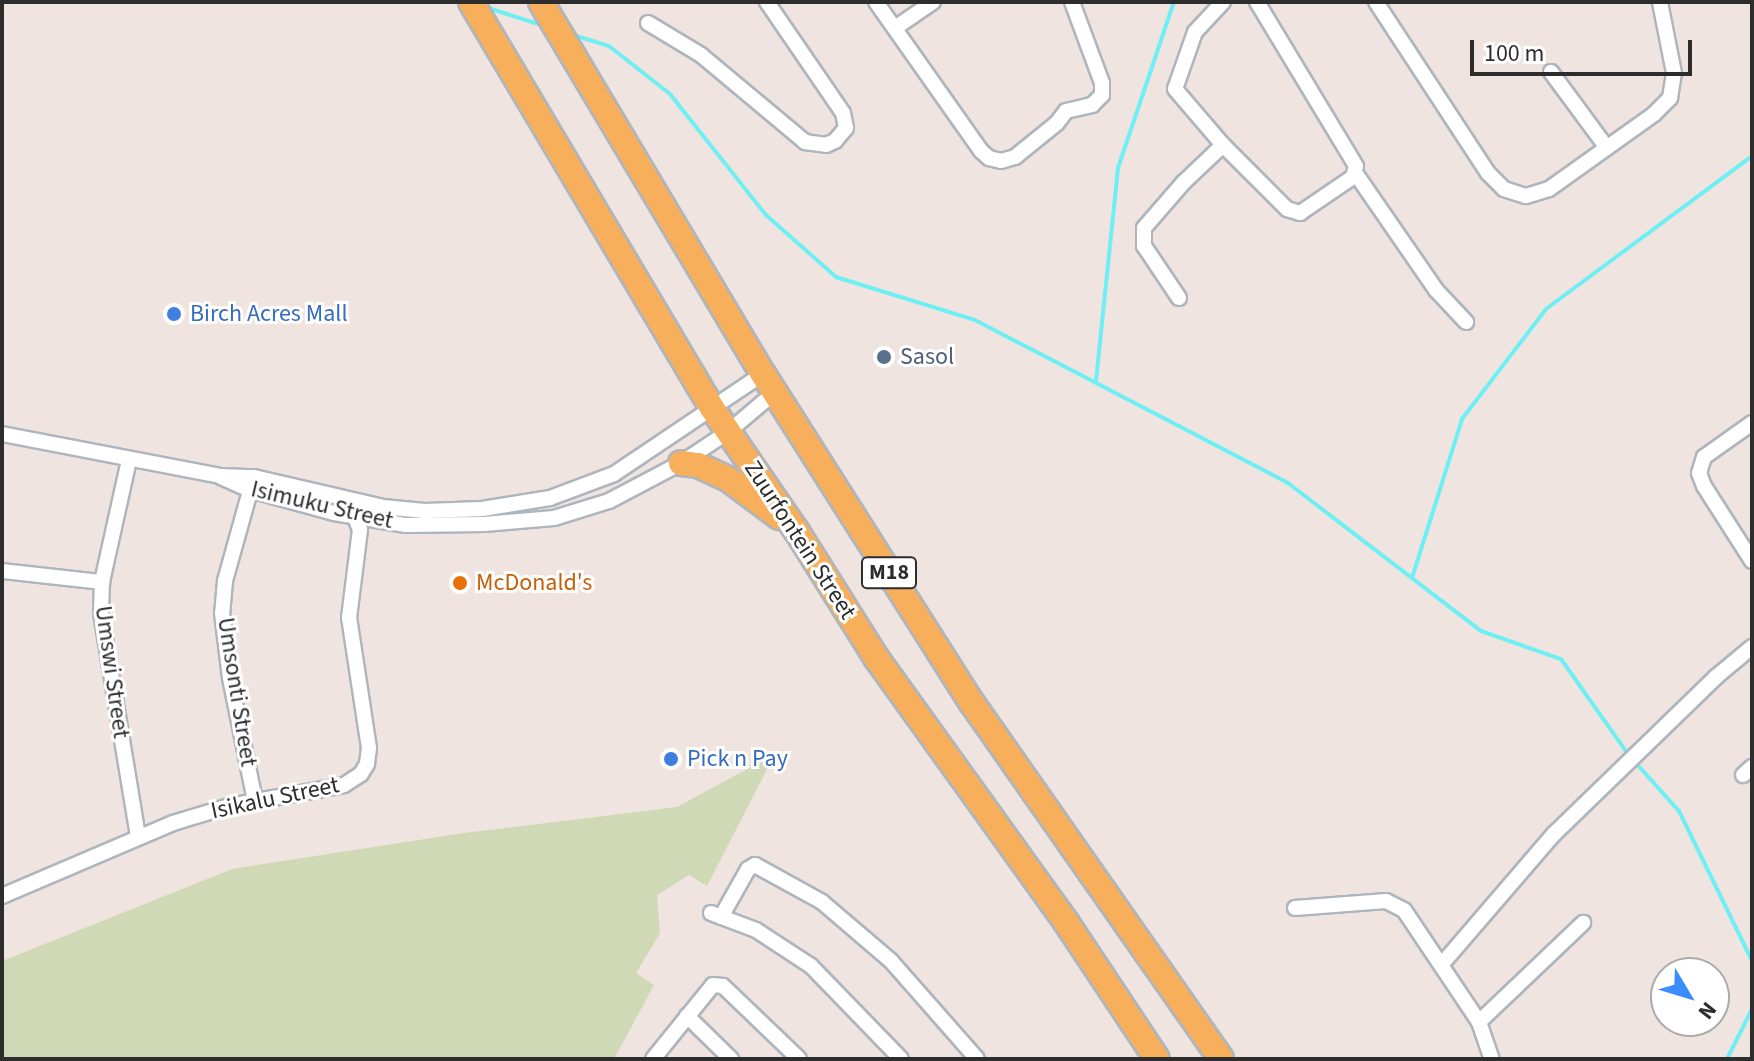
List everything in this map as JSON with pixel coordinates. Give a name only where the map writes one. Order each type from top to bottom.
[{"type":"main road","name":"Zuurfontein Street","points":[[471,2],[712,408],[796,530],[877,659],[1066,922],[1157,1059]]},
{"type":"main road","name":"M18","points":[[541,2],[769,383],[972,703],[1221,1059]]},
{"type":"main road","points":[[681,463],[712,470],[728,479],[796,530]]},
{"type":"street","points":[[648,23],[701,55],[805,142],[826,145],[835,141],[846,128],[843,113],[767,2]]},
{"type":"street","points":[[876,2],[981,151],[989,158],[1001,161],[1015,157],[1057,123],[1066,111],[1092,105],[1102,95],[1102,83],[1072,2]]},
{"type":"street","points":[[895,28],[933,2]]},
{"type":"street","points":[[1223,2],[1195,32],[1175,85],[1181,97],[1223,145],[1296,214],[1304,212],[1356,174]]},
{"type":"street","points":[[1257,2],[1354,162],[1356,174],[1436,290],[1466,322]]},
{"type":"street","points":[[1376,2],[1488,173],[1504,189],[1519,195],[1541,193],[1654,114],[1673,91],[1674,73],[1660,2]]},
{"type":"street","points":[[1551,72],[1607,148]]},
{"type":"street","points":[[1179,298],[1144,246],[1144,228],[1184,182],[1223,145]]},
{"type":"street","name":"Isimuku Street","points":[[362,515],[519,504],[550,498],[614,474],[712,408],[769,383]]},
{"type":"street","name":"Isimuku Street","points":[[2,434],[220,476],[362,515],[426,526],[521,522],[579,512],[609,501],[681,463],[728,432],[769,383]]},
{"type":"street","points":[[1752,423],[1704,457],[1699,473],[1704,486],[1752,561]]},
{"type":"street","name":"Umswi Street","points":[[129,460],[102,582],[104,639],[138,837]]},
{"type":"street","name":"Umsonti Street","points":[[252,484],[225,581],[222,613],[230,678],[255,801]]},
{"type":"street","name":"Isikalu Street","points":[[2,896],[138,837],[200,814],[344,785],[354,780],[367,764],[369,748],[349,618],[362,515]]},
{"type":"street","points":[[2,571],[102,582]]},
{"type":"street","points":[[1442,964],[1554,834],[1716,677],[1752,647]]},
{"type":"street","points":[[901,1059],[811,966],[756,930],[716,915],[748,869],[755,865],[822,902],[891,961],[977,1059]]},
{"type":"street","points":[[1295,908],[1371,901],[1396,904],[1413,920],[1479,1022],[1492,1059]]},
{"type":"street","points":[[1479,1022],[1583,923]]},
{"type":"street","points":[[657,1057],[713,985],[723,986],[799,1059]]},
{"type":"street","points":[[687,1016],[731,1059]]},
{"type":"green space","points":[[775,754],[707,886],[689,875],[657,895],[660,933],[636,973],[654,985],[614,1059],[2,1059],[2,961],[232,869],[464,833],[677,807]]},
{"type":"waterway","points":[[1096,381],[1118,168],[1174,2]]},
{"type":"waterway","points":[[485,7],[545,26]]},
{"type":"waterway","points":[[573,35],[609,46],[670,94],[766,215],[836,277],[975,320],[1288,483],[1481,631],[1561,659],[1628,754]]},
{"type":"waterway","points":[[1412,578],[1462,419],[1546,309],[1752,156]]},
{"type":"waterway","points":[[1634,761],[1679,811],[1752,961]]},
{"type":"waterway","points":[[1727,1059],[1752,1009]]},
{"type":"place","name":"Birch Acres Mall","points":[[174,314]]},
{"type":"place","name":"Sasol","points":[[884,357]]},
{"type":"place","name":"McDonald's","points":[[460,583]]},
{"type":"place","name":"Pick n Pay","points":[[671,759]]}]
